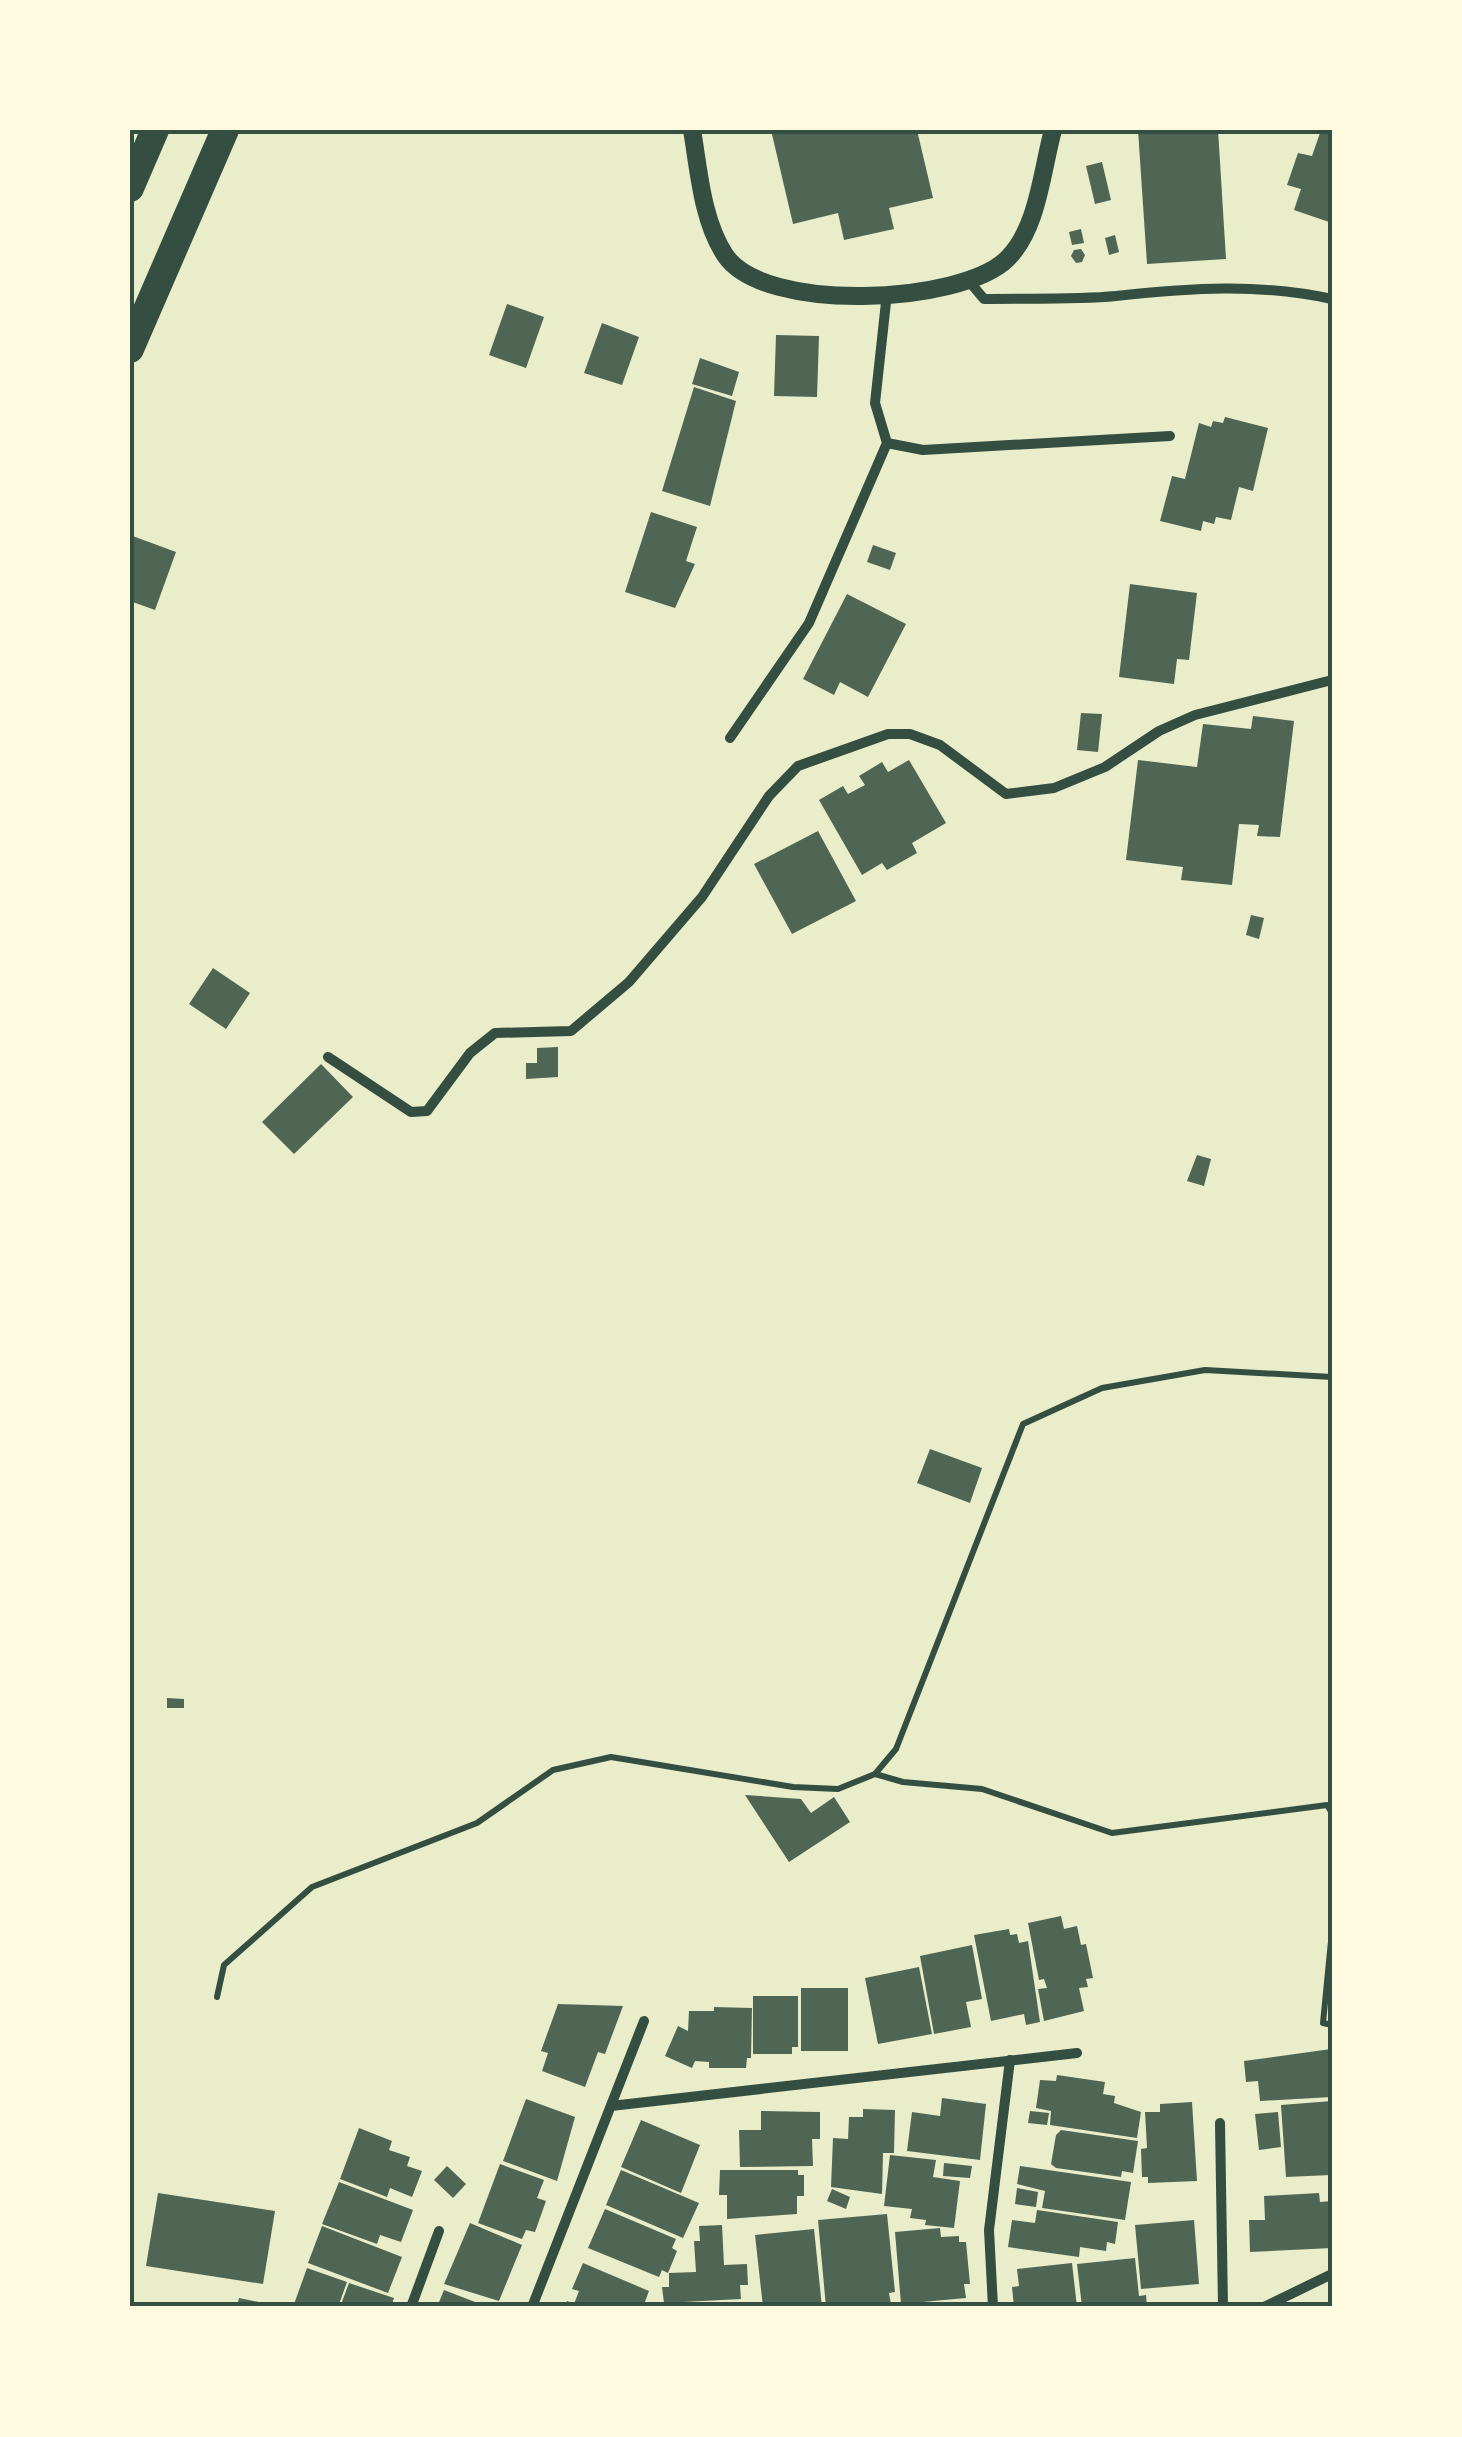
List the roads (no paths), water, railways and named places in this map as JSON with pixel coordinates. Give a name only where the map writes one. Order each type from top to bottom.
[{"type":"highway","points":[[130,188],[156,130]]},
{"type":"highway","points":[[130,350],[225,130]]},
{"type":"street","points":[[692,130],[709,223],[727,258],[752,279],[790,291],[830,295],[887,292],[968,280],[1007,259],[1026,231],[1052,130]]},
{"type":"street","points":[[968,280],[984,300],[1222,287],[1296,291],[1332,299]]},
{"type":"street","points":[[730,738],[809,623],[887,443],[876,403],[887,292]]},
{"type":"street","points":[[887,443],[923,450],[1170,436]]},
{"type":"street","points":[[328,1057],[411,1112],[427,1112],[470,1053],[495,1033],[571,1031],[629,982],[702,897],[768,796],[798,766],[888,734],[910,734],[940,745],[1006,794],[1054,788],[1105,768],[1159,731],[1195,715],[1332,680]]},
{"type":"street","points":[[532,2307],[644,2020]]},
{"type":"street","points":[[611,2106],[1076,2052]]},
{"type":"street","points":[[993,2307],[988,2230],[1010,2060]]},
{"type":"street","points":[[1220,2122],[1223,2307]]},
{"type":"street","points":[[411,2307],[439,2231]]},
{"type":"street","points":[[1264,2307],[1332,2274]]}]
